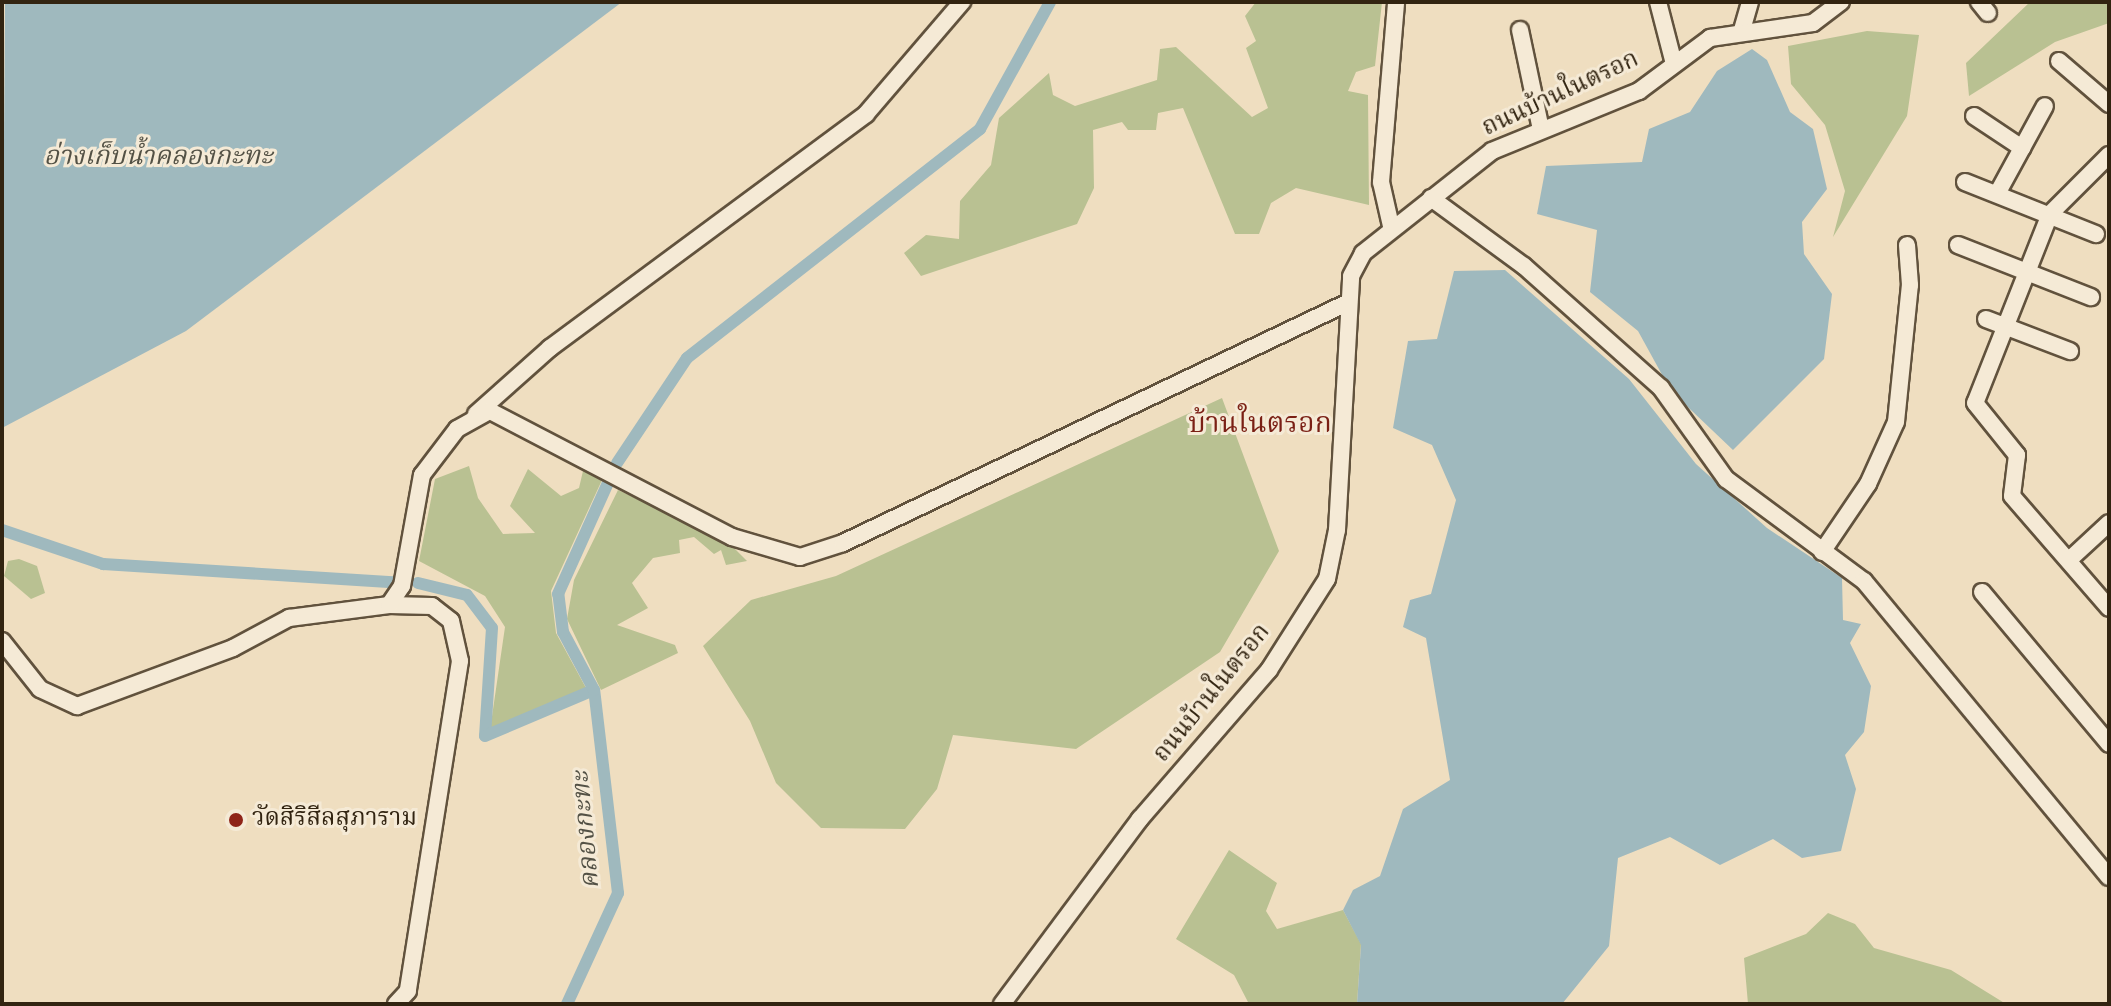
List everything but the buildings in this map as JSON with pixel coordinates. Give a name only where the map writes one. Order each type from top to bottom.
[{"type":"street","points":[[389,605],[402,586],[422,475],[475,415],[550,348],[866,114],[962,2]]},
{"type":"street","points":[[1391,226],[1381,182],[1396,2]]},
{"type":"street","points":[[1658,2],[1674,64]]},
{"type":"street","points":[[1742,30],[1750,2]]},
{"type":"street","name":"ถนนบ้านในตรอก","points":[[1002,1004],[1140,819],[1269,670],[1327,579],[1337,530],[1349,302],[1363,253],[1391,226],[1492,151],[1639,91],[1710,38],[1742,30],[1813,23],[1841,2]]},
{"type":"street","points":[[1520,30],[1541,130]]},
{"type":"street","points":[[2059,61],[2109,104]]},
{"type":"street","points":[[1997,194],[2045,106]]},
{"type":"street","points":[[1974,116],[2022,148]]},
{"type":"street","points":[[2109,155],[2050,214],[1975,403],[2017,455],[2012,496],[2109,608]]},
{"type":"street","points":[[1965,182],[2096,234]]},
{"type":"street","points":[[1431,198],[1524,266],[1661,388],[1726,479],[1772,507],[1822,552],[1864,581],[2109,877]]},
{"type":"street","points":[[1822,552],[1868,484],[1896,422],[1910,285],[1907,245]]},
{"type":"street","points":[[1958,245],[2091,297]]},
{"type":"street","points":[[475,415],[505,415],[732,537],[800,557],[843,543],[1349,302]]},
{"type":"street","points":[[1986,319],[2070,351]]},
{"type":"street","points":[[2069,560],[2109,523]]},
{"type":"street","points":[[1982,592],[2109,744]]},
{"type":"street","points":[[2,641],[40,689],[77,706],[174,673],[289,618],[389,605],[432,606],[451,621],[460,661],[408,991],[396,1004]]},
{"type":"green space","points":[[1256,2],[1382,2],[1375,66],[1356,72],[1348,91],[1368,95],[1369,205],[1296,188],[1271,203],[1259,234],[1235,234],[1183,108],[1158,113],[1156,130],[1128,130],[1122,122],[1093,130],[1094,188],[1077,224],[921,276],[904,253],[926,235],[959,239],[960,201],[991,165],[999,118],[1049,73],[1053,95],[1075,106],[1157,80],[1160,49],[1176,47],[1252,117],[1268,108],[1246,48],[1256,41],[1245,16]]},
{"type":"green space","points":[[2030,2],[2109,2],[2109,23],[2055,42],[1969,96],[1966,63]]},
{"type":"green space","points":[[1867,31],[1919,35],[1907,116],[1833,237],[1845,191],[1825,125],[1791,84],[1788,46]]},
{"type":"green space","points":[[1222,398],[1279,551],[1220,652],[1076,749],[953,735],[937,789],[905,829],[821,828],[776,783],[750,721],[703,646],[751,600],[836,576]]},
{"type":"green space","points":[[469,466],[478,498],[503,534],[535,533],[510,506],[528,469],[561,496],[579,488],[583,471],[602,480],[551,591],[556,633],[586,688],[497,730],[490,730],[505,627],[485,596],[419,561],[435,479]]},
{"type":"green space","points":[[618,490],[727,541],[747,561],[726,565],[721,550],[714,554],[694,537],[679,540],[680,553],[653,558],[632,583],[648,608],[617,625],[675,645],[678,653],[601,690],[567,619],[574,580]]},
{"type":"green space","points":[[19,559],[37,566],[45,593],[31,599],[4,576],[8,561]]},
{"type":"green space","points":[[1229,850],[1277,883],[1266,911],[1277,929],[1343,910],[1361,944],[1357,1004],[1249,1004],[1234,975],[1176,939]]},
{"type":"green space","points":[[1828,913],[1855,924],[1874,948],[1951,970],[2006,1004],[1748,1004],[1744,958],[1806,934]]},
{"type":"water","name":"อ่างเก็บน้ำคลองกะทะ","points":[[5,2],[622,2],[186,331],[2,428]]},
{"type":"water","points":[[1752,49],[1767,60],[1790,112],[1813,129],[1827,189],[1802,222],[1804,254],[1832,294],[1824,359],[1733,450],[1671,391],[1638,331],[1590,292],[1597,230],[1537,214],[1546,166],[1642,162],[1649,129],[1690,112],[1717,71]]},
{"type":"water","points":[[1505,270],[1629,379],[1696,464],[1767,528],[1842,578],[1843,620],[1861,624],[1850,643],[1871,686],[1864,732],[1845,755],[1856,789],[1841,851],[1802,858],[1773,839],[1720,865],[1670,837],[1618,858],[1609,946],[1562,1004],[1357,1004],[1361,945],[1343,910],[1353,890],[1380,876],[1403,809],[1450,780],[1426,638],[1403,627],[1410,600],[1431,594],[1456,500],[1432,445],[1393,428],[1408,341],[1437,339],[1454,271]]},
{"type":"waterway","points":[[617,463],[687,358],[980,129],[1050,2]]},
{"type":"waterway","name":"คลองกะทะ","points":[[567,1004],[618,893],[594,690],[563,632],[558,594],[608,483]]},
{"type":"waterway","points":[[2,530],[103,564],[392,582]]},
{"type":"waterway","name":"คลองกะทะ","points":[[418,583],[467,595],[492,628],[485,736],[594,690]]},
{"type":"place","name":"วัดสิริสีลสุภาราม","points":[[236,820]]},
{"type":"district","name":"บ้านในตรอก","points":[[1260,425]]}]
